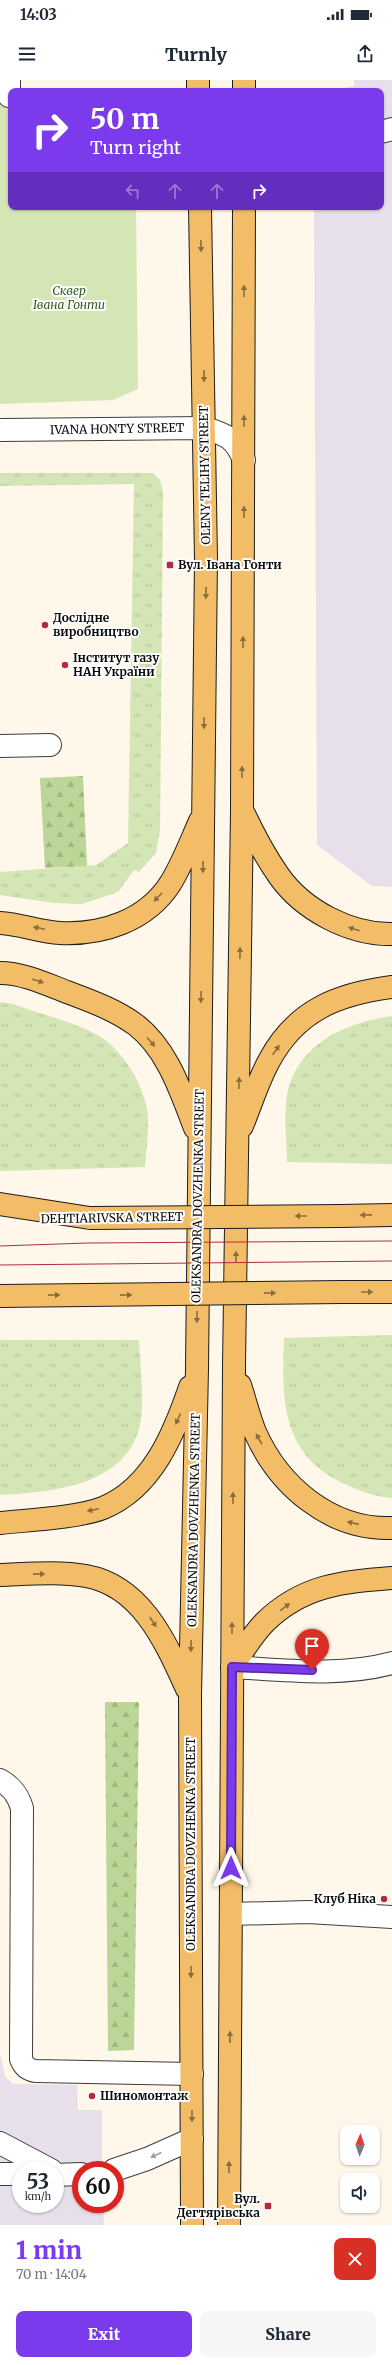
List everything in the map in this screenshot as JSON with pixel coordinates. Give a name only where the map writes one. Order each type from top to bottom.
[{"type":"main road","name":"OLENY TELIHY STREET","points":[[200,210],[205,428],[206,560],[204,814]]},
{"type":"main road","points":[[229,2225],[234,1366],[242,811],[244,210]]},
{"type":"main road","points":[[242,811],[272,866],[296,894],[318,911],[345,926],[363,932],[392,934]]},
{"type":"main road","points":[[0,923],[59,933],[71,933],[99,931],[125,922],[149,905],[170,885],[204,814]]},
{"type":"main road","name":"OLEKSANDRA DOVZHENKA STREET","points":[[192,2225],[190,1695],[204,814]]},
{"type":"main road","points":[[0,973],[40,981],[98,1004],[137,1026],[159,1051],[176,1079],[199,1138]]},
{"type":"main road","points":[[238,1136],[269,1060],[288,1033],[308,1015],[330,1001],[370,990],[392,987]]},
{"type":"main road","points":[[0,1204],[90,1218]]},
{"type":"main road","name":"DEHTIARIVSKA STREET","points":[[0,1220],[392,1215]]},
{"type":"main road","points":[[0,1302],[10,1296],[392,1292]]},
{"type":"main road","points":[[234,1366],[255,1431],[283,1477],[304,1498],[324,1512],[345,1521],[392,1528]]},
{"type":"main road","points":[[0,1523],[61,1516],[103,1508],[124,1495],[148,1473],[166,1447],[181,1414],[196,1369]]},
{"type":"main road","points":[[0,1575],[61,1574],[85,1576],[102,1580],[124,1594],[148,1614],[167,1644],[190,1695]]},
{"type":"main road","points":[[232,1667],[264,1623],[293,1601],[315,1590],[340,1582],[392,1578]]},
{"type":"street","name":"IVANA HONTY STREET","points":[[0,430],[205,428],[219,433],[238,444],[244,460]]},
{"type":"street","points":[[0,746],[50,745]]},
{"type":"street","points":[[232,1667],[337,1672],[371,1668],[392,1663]]},
{"type":"street","points":[[0,1780],[8,1785],[18,1796],[22,1808],[21,2059],[23,2065],[29,2070],[36,2072],[192,2074]]},
{"type":"street","points":[[231,1914],[308,1912],[392,1917]]},
{"type":"street","points":[[124,2167],[147,2159],[192,2139]]},
{"type":"street","points":[[0,2143],[33,2161]]},
{"type":"street","points":[[0,2174],[12,2174]]},
{"type":"shaded area","points":[[354,80],[392,80],[392,887],[372,886],[317,845],[314,210],[384,210],[384,88],[345,88],[354,86]]},
{"type":"shaded area","points":[[0,2053],[5,2076],[13,2084],[77,2085],[78,2110],[102,2110],[102,2161],[72,2161],[72,2213],[103,2213],[104,2225],[0,2225]]},
{"type":"green space","name":"Сквер Івана Гонти","points":[[0,104],[8,104],[8,210],[136,210],[138,389],[113,400],[0,404]]},
{"type":"green space","points":[[0,473],[153,473],[160,480],[163,492],[160,830],[156,853],[139,872],[134,870],[118,892],[82,904],[54,903],[0,895],[0,872],[96,865],[128,843],[134,484],[0,486]]},
{"type":"green space","points":[[83,776],[87,866],[45,868],[40,778]]},
{"type":"green space","points":[[0,1002],[13,1004],[85,1029],[104,1039],[121,1055],[135,1076],[147,1109],[148,1130],[145,1167],[0,1171]]},
{"type":"green space","points":[[392,1016],[392,1164],[287,1162],[285,1111],[290,1084],[298,1067],[309,1053],[322,1041],[338,1032],[373,1019]]},
{"type":"green space","points":[[392,1335],[392,1498],[373,1495],[342,1483],[322,1470],[306,1456],[296,1439],[289,1421],[285,1402],[283,1360],[284,1338]]},
{"type":"green space","points":[[0,1340],[139,1340],[142,1391],[141,1420],[134,1442],[122,1459],[106,1472],[86,1481],[43,1491],[0,1495]]},
{"type":"green space","points":[[105,1702],[139,1702],[134,2050],[108,2051]]},
{"type":"tram line","points":[[0,1246],[88,1243],[392,1241]]},
{"type":"tram line","points":[[0,1265],[392,1261]]},
{"type":"place","name":"Вул. Івана Гонти","points":[[170,565]]},
{"type":"place","name":"Дослідне виробництво","points":[[45,625]]},
{"type":"place","name":"Інститут газу НАН України","points":[[65,665]]},
{"type":"place","name":"Клуб Ніка","points":[[384,1899]]},
{"type":"place","name":"Шиномонтаж","points":[[92,2096]]},
{"type":"place","name":"Вул. Дегтярівська","points":[[268,2206]]},
{"type":"route","points":[[231,1868],[232,1667],[312,1670]]}]
